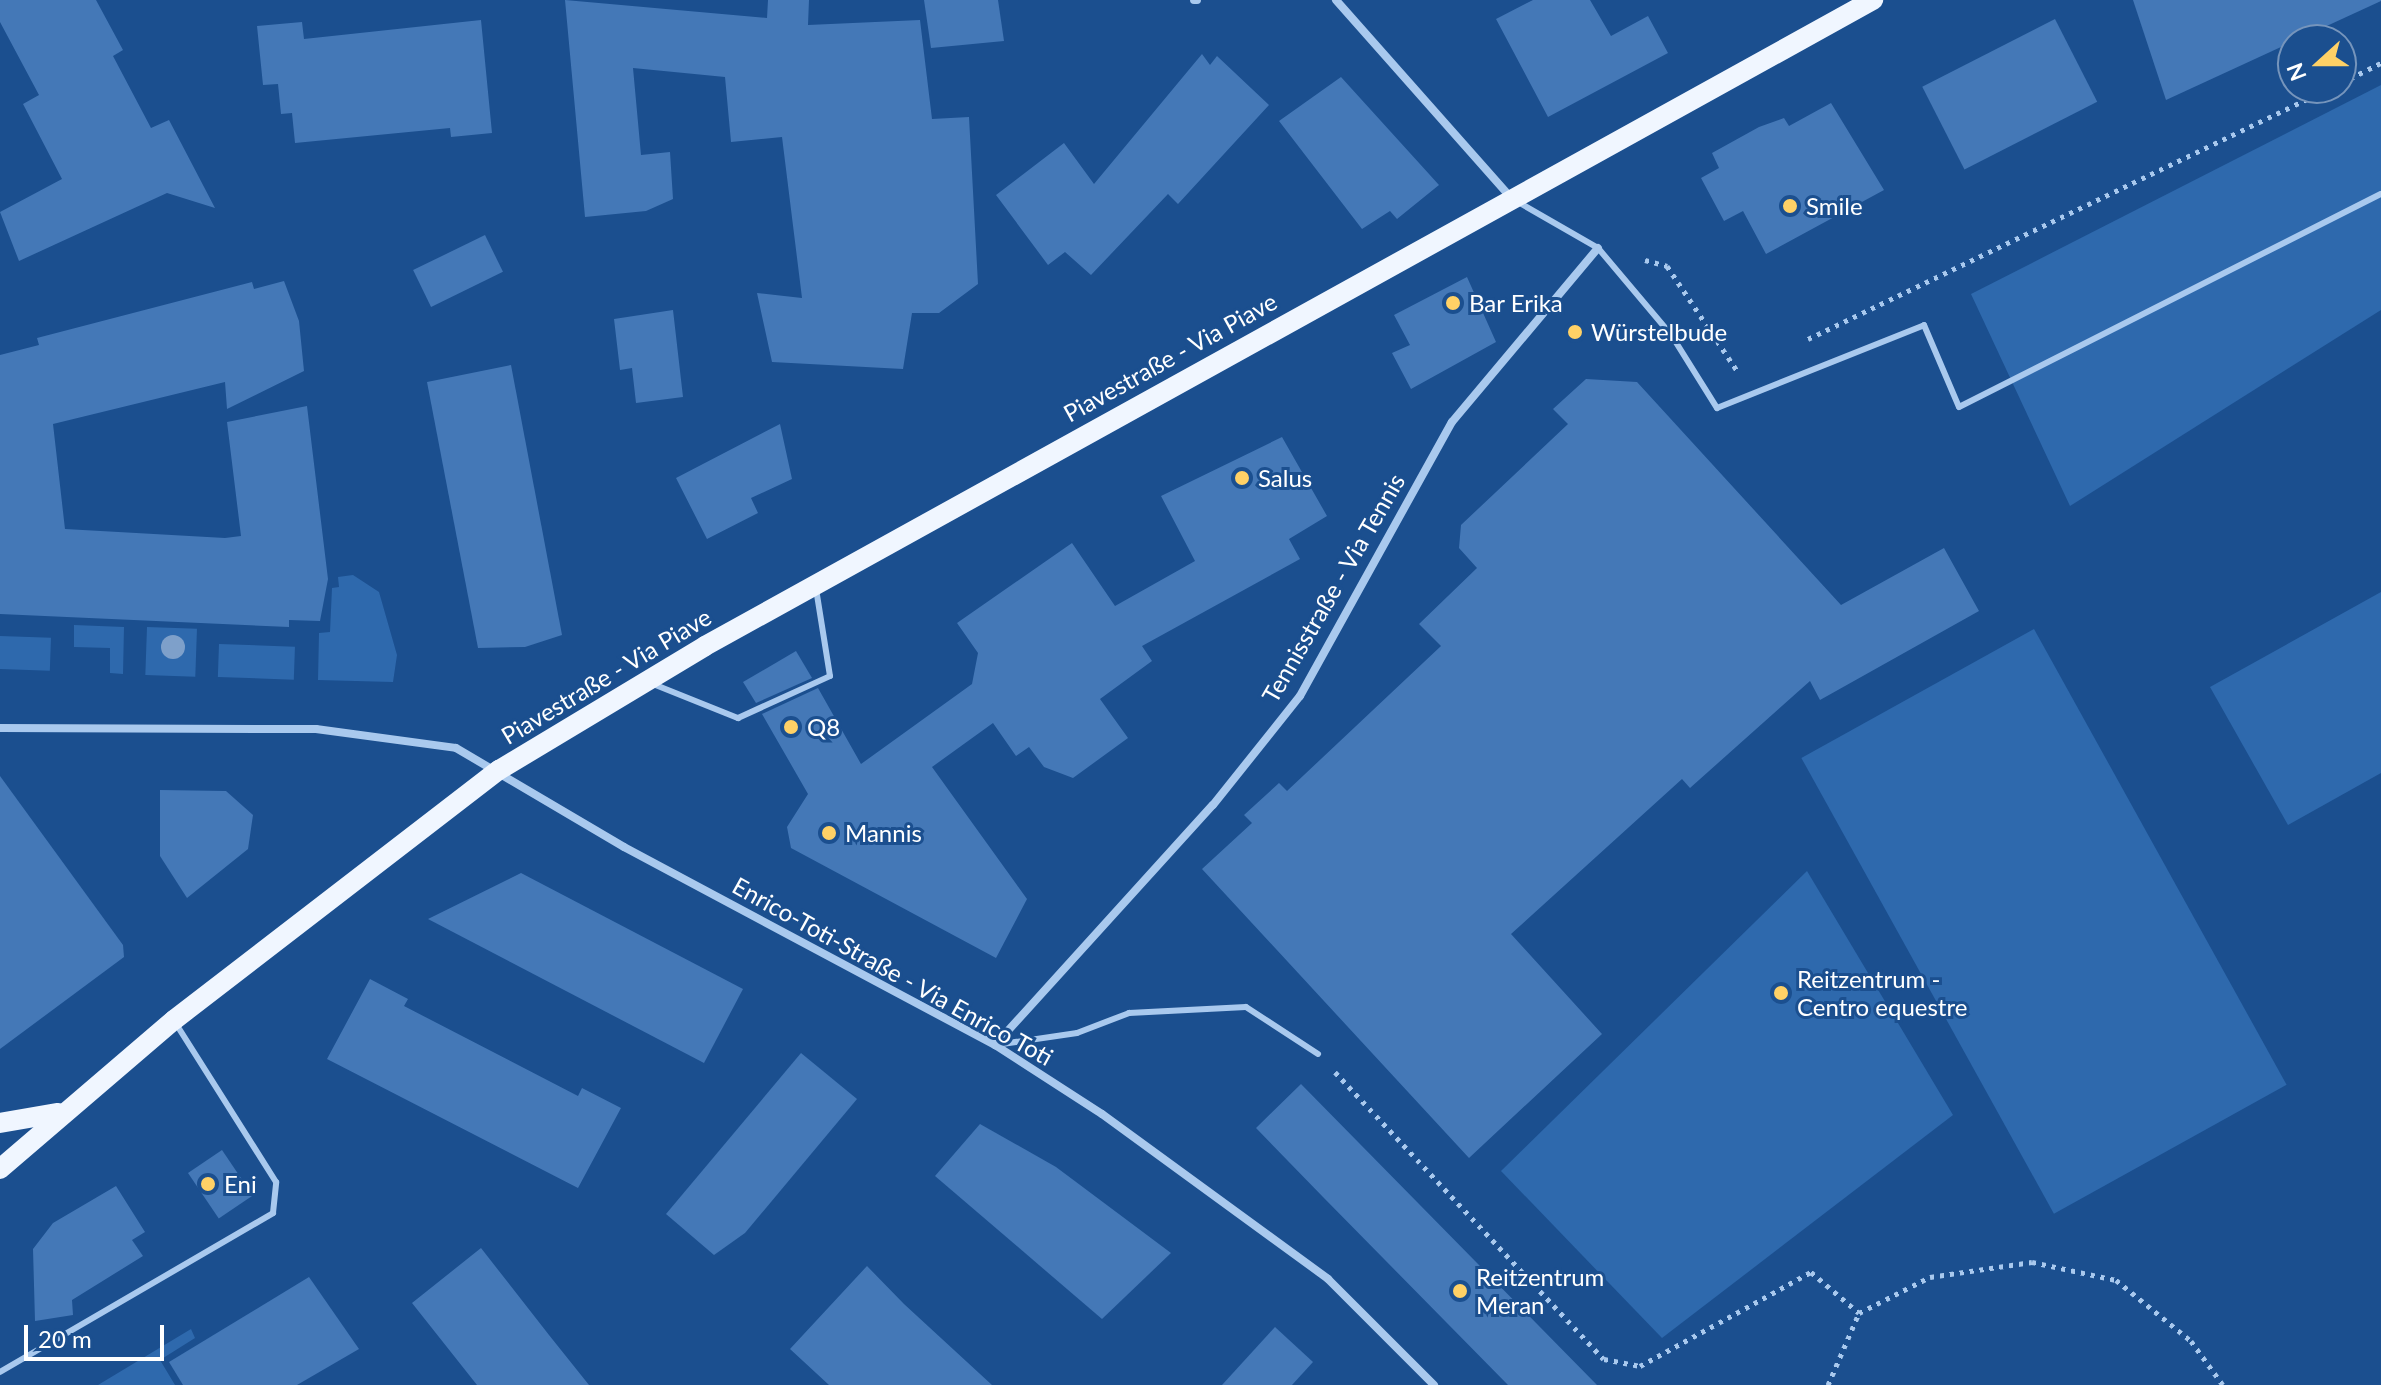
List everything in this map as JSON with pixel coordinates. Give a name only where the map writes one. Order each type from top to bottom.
[{"type":"main road","name":"Piavestraße - Via Piave","points":[[0,1169],[58,1113],[174,1020],[499,770],[816,584],[1873,0]]},
{"type":"main road","name":"Piavestraße - Via Piave","points":[[0,1123],[58,1113]]},
{"type":"street","points":[[1336,0],[1511,198]]},
{"type":"street","name":"Tennisstraße - Via Tennis","points":[[995,1045],[1213,805],[1300,696],[1452,422],[1598,248]]},
{"type":"street","name":"Piavestraße - Via Piave","points":[[0,728],[316,729],[456,748],[499,770]]},
{"type":"street","name":"Enrico-Toti-Straße - Via Enrico Toti","points":[[499,770],[624,847],[995,1045],[1328,1279],[1434,1385]]},
{"type":"lane","points":[[1511,198],[1598,248],[1672,336],[1717,408],[1924,325],[1959,407],[2381,194]]},
{"type":"lane","points":[[646,681],[738,718],[830,676],[816,584]]},
{"type":"lane","points":[[995,1045],[1077,1033],[1129,1013],[1246,1007],[1318,1054]]},
{"type":"lane","points":[[0,1372],[273,1213],[276,1182],[174,1020]]},
{"type":"path","points":[[2357,75],[2381,63]]},
{"type":"path","points":[[1794,345],[2297,104]]},
{"type":"path","points":[[1598,248],[1667,266],[1738,372],[1752,365]]},
{"type":"path","points":[[1318,1054],[1604,1359],[1640,1366],[1811,1272],[1859,1313]]},
{"type":"path","points":[[1828,1385],[1859,1313],[1930,1277],[2032,1262],[2116,1280],[2191,1341],[2223,1385]]},
{"type":"shaded area","points":[[2381,85],[2381,310],[2070,506],[1971,294],[2344,104],[2357,104],[2357,97]]},
{"type":"shaded area","points":[[353,575],[379,592],[397,655],[393,682],[318,680],[319,633],[330,632],[332,588],[339,587],[338,577]]},
{"type":"shaded area","points":[[2381,592],[2381,773],[2288,825],[2210,687]]},
{"type":"shaded area","points":[[74,625],[124,627],[123,674],[110,673],[110,648],[74,647]]},
{"type":"shaded area","points":[[147,627],[197,629],[195,677],[145,675]]},
{"type":"shaded area","points":[[2034,629],[2287,1085],[2054,1214],[1801,758]]},
{"type":"shaded area","points":[[0,636],[51,638],[50,671],[0,669]]},
{"type":"shaded area","points":[[219,644],[295,647],[294,680],[218,677]]},
{"type":"shaded area","name":"Reitzentrum - Centro equestre","points":[[1807,871],[1953,1115],[1662,1338],[1501,1171]]},
{"type":"shaded area","points":[[191,1329],[195,1338],[160,1360],[175,1385],[98,1385]]},
{"type":"building","points":[[0,0],[96,0],[123,50],[113,56],[151,128],[169,120],[215,208],[167,193],[19,261],[0,212],[62,179],[23,104],[39,95],[0,22]]},
{"type":"building","points":[[565,0],[767,18],[768,0],[809,0],[808,25],[920,20],[932,119],[969,117],[978,284],[939,313],[912,313],[903,369],[772,362],[757,293],[802,298],[782,137],[731,142],[725,77],[633,68],[641,155],[670,152],[673,199],[646,211],[585,217]]},
{"type":"building","points":[[924,0],[998,0],[1004,41],[931,48]]},
{"type":"building","points":[[1533,0],[1590,0],[1611,36],[1648,16],[1668,53],[1548,117],[1496,19]]},
{"type":"building","points":[[2133,0],[2381,0],[2331,24],[2277,24],[2277,49],[2166,100]]},
{"type":"building","points":[[2055,19],[2097,102],[1964,170],[1922,87]]},
{"type":"building","points":[[481,20],[492,133],[451,137],[450,128],[295,143],[292,113],[281,114],[278,84],[263,85],[257,26],[302,22],[304,39]]},
{"type":"building","points":[[1202,54],[1210,65],[1217,56],[1269,105],[1178,204],[1168,194],[1091,275],[1065,252],[1048,265],[996,195],[1064,143],[1094,184]]},
{"type":"building","points":[[1341,77],[1439,185],[1397,219],[1390,211],[1362,229],[1279,121]]},
{"type":"building","points":[[1831,103],[1884,190],[1766,254],[1743,211],[1724,221],[1701,178],[1719,168],[1712,153],[1759,127],[1784,118],[1789,126]]},
{"type":"building","points":[[485,235],[503,272],[431,307],[413,270]]},
{"type":"building","points":[[1467,277],[1496,342],[1411,389],[1392,353],[1410,345],[1394,315]]},
{"type":"building","points":[[284,281],[299,321],[304,371],[227,409],[225,382],[53,424],[65,529],[225,538],[241,536],[227,422],[307,406],[328,579],[320,621],[289,620],[289,627],[0,614],[0,355],[39,345],[37,338],[252,282],[254,289]]},
{"type":"building","points":[[673,310],[683,397],[636,403],[632,368],[620,370],[614,319]]},
{"type":"building","points":[[511,365],[562,635],[525,647],[478,648],[427,382]]},
{"type":"building","points":[[1586,379],[1637,382],[1841,605],[1944,548],[1979,611],[1820,700],[1810,681],[1690,788],[1682,779],[1511,934],[1602,1034],[1469,1158],[1202,869],[1252,823],[1244,815],[1279,783],[1287,791],[1441,646],[1419,624],[1477,568],[1459,548],[1461,525],[1568,424],[1553,409]]},
{"type":"building","points":[[780,424],[792,479],[751,498],[758,513],[707,539],[676,478]]},
{"type":"building","points":[[1282,437],[1327,516],[1289,539],[1300,559],[1142,646],[1152,661],[1100,699],[1128,738],[1073,778],[1044,767],[1029,747],[1016,756],[993,723],[932,767],[1027,899],[996,958],[791,848],[787,827],[808,794],[762,714],[818,688],[861,764],[972,684],[978,653],[957,623],[1072,543],[1115,606],[1195,561],[1161,496]]},
{"type":"building","points":[[796,651],[812,678],[756,703],[743,682]]},
{"type":"building","points":[[0,776],[123,945],[124,957],[0,1049]]},
{"type":"building","points":[[160,790],[226,791],[253,815],[248,849],[187,898],[160,856]]},
{"type":"building","points":[[521,873],[743,989],[704,1063],[428,919]]},
{"type":"building","points":[[370,979],[408,999],[404,1006],[578,1096],[582,1088],[621,1108],[578,1188],[327,1059]]},
{"type":"building","points":[[801,1053],[857,1099],[745,1233],[714,1255],[666,1214]]},
{"type":"building","name":"Reitzentrum Meran","points":[[1301,1084],[1597,1385],[1508,1385],[1323,1197],[1256,1128]]},
{"type":"building","points":[[980,1124],[1056,1167],[1171,1253],[1102,1319],[935,1176]]},
{"type":"building","points":[[222,1150],[253,1196],[219,1219],[188,1173]]},
{"type":"building","points":[[116,1186],[145,1232],[132,1240],[143,1256],[72,1300],[73,1315],[35,1321],[33,1249],[53,1223]]},
{"type":"building","points":[[481,1248],[589,1385],[477,1385],[412,1303]]},
{"type":"building","points":[[867,1266],[992,1385],[829,1385],[790,1349]]},
{"type":"building","points":[[309,1277],[359,1349],[297,1385],[183,1385],[169,1362]]},
{"type":"building","points":[[1275,1327],[1313,1362],[1292,1385],[1222,1385]]},
{"type":"place","name":"Smile","points":[[1790,206]]},
{"type":"place","name":"Bar Erika","points":[[1453,303]]},
{"type":"place","name":"Würstelbude","points":[[1575,332]]},
{"type":"place","name":"Salus","points":[[1242,478]]},
{"type":"place","name":"Q8","points":[[791,727]]},
{"type":"place","name":"Mannis","points":[[829,833]]},
{"type":"place","name":"Reitzentrum - Centro equestre","points":[[1781,993]]},
{"type":"place","name":"Eni","points":[[208,1184]]},
{"type":"place","name":"Reitzentrum Meran","points":[[1460,1291]]}]
